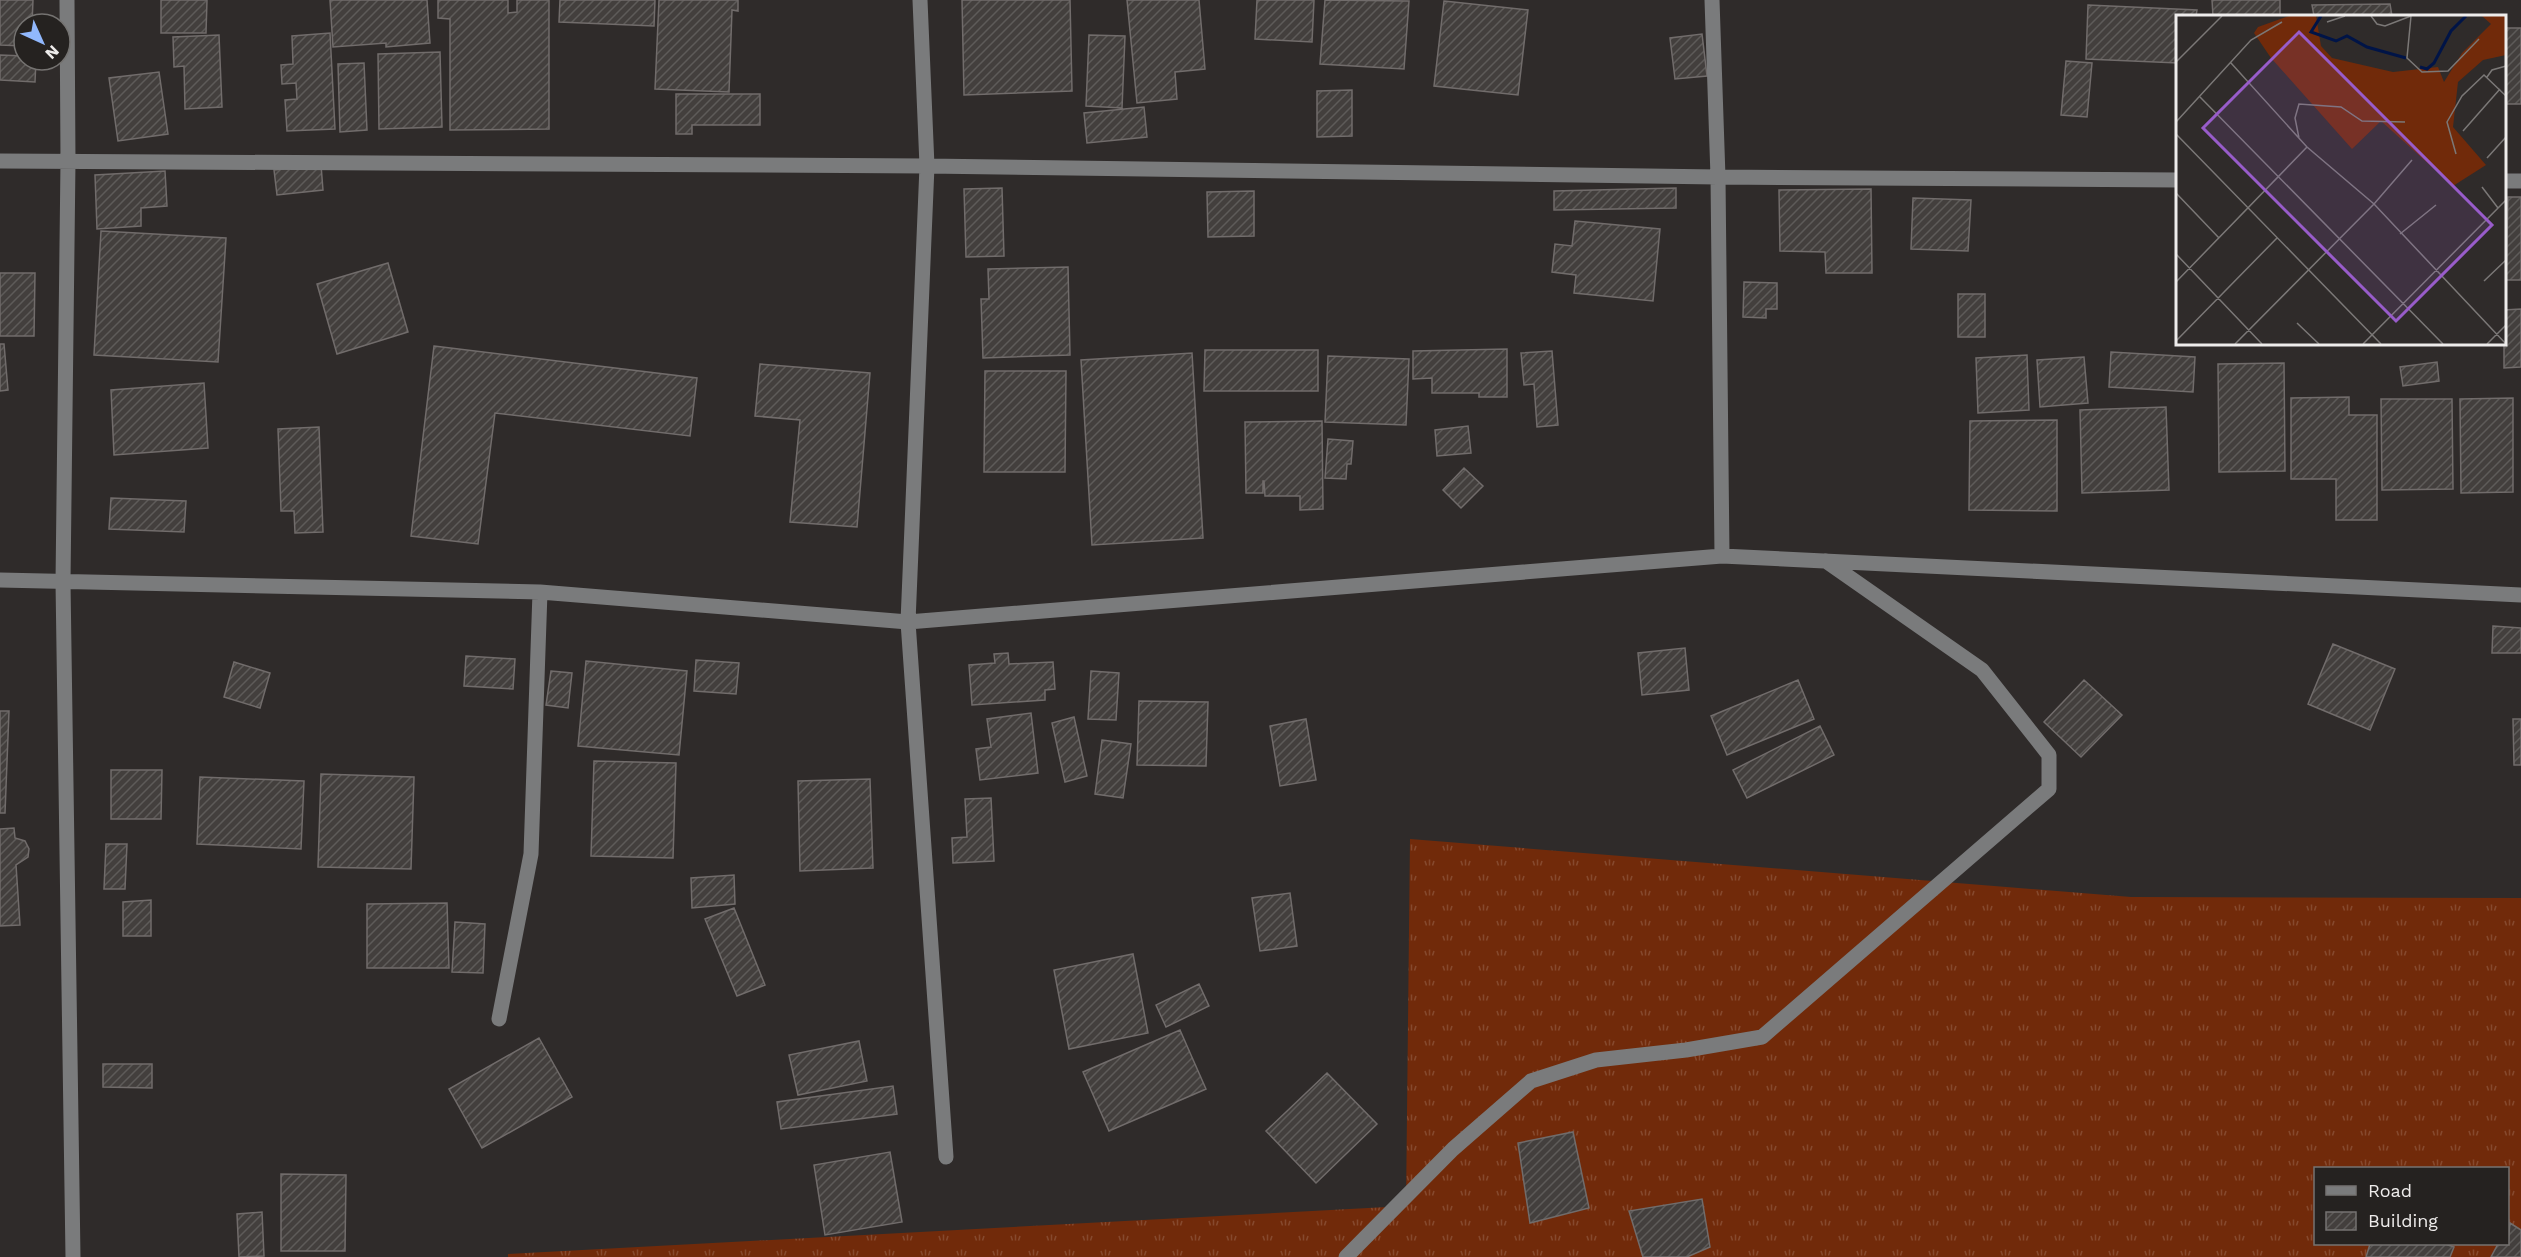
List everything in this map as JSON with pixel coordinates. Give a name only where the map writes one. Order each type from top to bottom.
[{"type":"street","points":[[67,0],[68,161],[63,582],[73,1257]]},
{"type":"street","points":[[920,0],[927,166],[908,622],[946,1157]]},
{"type":"street","points":[[1712,0],[1718,177],[1722,556]]},
{"type":"street","points":[[0,161],[927,166],[1718,177],[2176,180]]},
{"type":"street","points":[[2506,181],[2521,182]]},
{"type":"street","points":[[0,580],[540,592],[908,622],[1722,556],[2521,595]]},
{"type":"street","points":[[1346,1257],[1453,1149],[1530,1081],[1596,1060],[1686,1050],[1762,1037],[2049,789],[2049,755],[1982,670],[1826,561]]},
{"type":"street","points":[[500,1019],[531,854],[540,592]]},
{"type":"green space","points":[[1410,839],[2131,897],[2521,898],[2521,1257],[508,1257],[508,1254],[1406,1206]]},
{"type":"building","points":[[0,0],[33,0],[32,12],[12,12],[12,46],[0,45]]},
{"type":"building","points":[[161,0],[207,0],[206,33],[161,33]]},
{"type":"building","points":[[330,0],[427,0],[430,43],[386,47],[386,43],[333,47]]},
{"type":"building","points":[[438,0],[508,0],[508,13],[517,12],[517,0],[549,0],[549,129],[450,130],[450,19],[438,18]]},
{"type":"building","points":[[560,0],[655,0],[654,26],[559,22]]},
{"type":"building","points":[[659,0],[738,0],[738,11],[732,10],[729,92],[655,89]]},
{"type":"building","points":[[962,0],[1070,0],[1072,91],[964,95]]},
{"type":"building","points":[[1127,0],[1199,0],[1205,69],[1175,72],[1177,99],[1137,103]]},
{"type":"building","points":[[1257,0],[1314,0],[1312,42],[1255,39]]},
{"type":"building","points":[[1325,0],[1409,1],[1404,69],[1320,64]]},
{"type":"building","points":[[2212,0],[2280,0],[2280,15],[2213,15]]},
{"type":"building","points":[[1444,1],[1528,10],[1518,95],[1434,86]]},
{"type":"building","points":[[2390,4],[2392,15],[2314,15],[2312,5]]},
{"type":"building","points":[[2088,5],[2197,10],[2196,15],[2176,15],[2176,63],[2086,59]]},
{"type":"building","points":[[2506,28],[2521,28],[2521,104],[2506,104]]},
{"type":"building","points":[[330,33],[335,129],[287,131],[285,100],[297,99],[296,83],[282,84],[281,65],[293,64],[292,36]]},
{"type":"building","points":[[1702,34],[1707,76],[1675,79],[1670,38]]},
{"type":"building","points":[[219,35],[222,107],[185,109],[184,66],[174,67],[173,37]]},
{"type":"building","points":[[1089,35],[1125,36],[1122,108],[1086,106]]},
{"type":"building","points":[[440,52],[442,127],[379,129],[378,54]]},
{"type":"building","points":[[0,55],[12,56],[12,72],[35,72],[35,82],[0,80]]},
{"type":"building","points":[[2066,61],[2092,63],[2087,117],[2061,115]]},
{"type":"building","points":[[364,63],[367,130],[340,132],[338,64]]},
{"type":"building","points":[[159,72],[168,134],[118,141],[109,78]]},
{"type":"building","points":[[1352,90],[1352,136],[1317,137],[1317,91]]},
{"type":"building","points":[[676,94],[760,94],[760,125],[692,125],[692,134],[676,134]]},
{"type":"building","points":[[1144,107],[1147,137],[1087,143],[1084,113]]},
{"type":"building","points":[[321,165],[323,190],[277,195],[274,170]]},
{"type":"building","points":[[165,171],[167,206],[141,208],[141,226],[97,229],[95,175]]},
{"type":"building","points":[[1002,188],[1004,256],[966,257],[964,189]]},
{"type":"building","points":[[1676,188],[1676,208],[1554,210],[1554,191]]},
{"type":"building","points":[[1871,189],[1872,273],[1826,273],[1825,252],[1780,251],[1779,190]]},
{"type":"building","points":[[1254,191],[1254,236],[1208,237],[1207,192]]},
{"type":"building","points":[[2508,197],[2521,197],[2521,280],[2506,280]]},
{"type":"building","points":[[1913,198],[1971,200],[1968,251],[1911,249]]},
{"type":"building","points":[[1575,221],[1660,229],[1653,301],[1574,293],[1576,275],[1552,272],[1555,244],[1572,246]]},
{"type":"building","points":[[101,231],[226,238],[218,362],[94,355]]},
{"type":"building","points":[[388,263],[408,332],[337,354],[317,284]]},
{"type":"building","points":[[1068,267],[1070,355],[983,358],[981,299],[989,299],[988,269]]},
{"type":"building","points":[[0,273],[35,273],[34,336],[0,336]]},
{"type":"building","points":[[1744,282],[1777,283],[1777,309],[1766,309],[1766,318],[1743,317]]},
{"type":"building","points":[[1958,294],[1985,294],[1985,337],[1958,337]]},
{"type":"building","points":[[2521,309],[2521,367],[2504,368],[2506,310]]},
{"type":"building","points":[[0,344],[4,344],[8,390],[0,391]]},
{"type":"building","points":[[434,346],[697,378],[690,436],[495,413],[478,544],[411,536]]},
{"type":"building","points":[[1507,349],[1507,397],[1479,397],[1479,393],[1432,393],[1432,378],[1413,379],[1413,351]]},
{"type":"building","points":[[1205,350],[1318,350],[1318,391],[1204,391]]},
{"type":"building","points":[[1552,351],[1558,425],[1537,427],[1534,384],[1524,385],[1521,353]]},
{"type":"building","points":[[2111,352],[2195,357],[2193,392],[2109,387]]},
{"type":"building","points":[[1192,353],[1203,538],[1092,545],[1081,360]]},
{"type":"building","points":[[2027,355],[2029,410],[1978,413],[1976,358]]},
{"type":"building","points":[[1328,356],[1409,359],[1406,425],[1325,422]]},
{"type":"building","points":[[2084,357],[2088,403],[2040,407],[2037,360]]},
{"type":"building","points":[[2437,362],[2439,381],[2403,386],[2400,367]]},
{"type":"building","points":[[2284,363],[2285,471],[2219,472],[2218,364]]},
{"type":"building","points":[[760,364],[870,373],[857,527],[790,522],[800,420],[755,416]]},
{"type":"building","points":[[985,371],[1066,371],[1065,472],[984,472]]},
{"type":"building","points":[[204,383],[208,448],[114,455],[111,390]]},
{"type":"building","points":[[2349,397],[2349,415],[2377,415],[2377,520],[2336,520],[2336,479],[2291,479],[2291,398]]},
{"type":"building","points":[[2513,398],[2513,492],[2461,493],[2460,399]]},
{"type":"building","points":[[2381,399],[2452,399],[2453,489],[2382,490]]},
{"type":"building","points":[[2166,407],[2169,490],[2082,493],[2080,410]]},
{"type":"building","points":[[2057,420],[2057,511],[1969,510],[1970,421]]},
{"type":"building","points":[[1322,421],[1323,509],[1300,510],[1300,496],[1265,496],[1264,481],[1263,493],[1246,493],[1245,422]]},
{"type":"building","points":[[1468,426],[1471,453],[1437,456],[1435,430]]},
{"type":"building","points":[[319,427],[323,532],[295,533],[294,511],[281,511],[278,429]]},
{"type":"building","points":[[1328,439],[1353,441],[1351,464],[1347,464],[1346,479],[1325,478]]},
{"type":"building","points":[[1464,468],[1483,486],[1461,508],[1443,490]]},
{"type":"building","points":[[111,498],[186,501],[184,532],[109,529]]},
{"type":"building","points":[[2493,626],[2521,628],[2521,653],[2492,653]]},
{"type":"building","points":[[2333,644],[2395,669],[2370,730],[2308,704]]},
{"type":"building","points":[[1685,648],[1689,690],[1642,695],[1638,653]]},
{"type":"building","points":[[1008,653],[1009,664],[1053,662],[1055,689],[1045,690],[1045,700],[972,705],[969,665],[995,663],[994,654]]},
{"type":"building","points":[[466,656],[515,659],[513,689],[464,686]]},
{"type":"building","points":[[696,660],[739,663],[736,694],[694,691]]},
{"type":"building","points":[[586,661],[687,671],[679,755],[578,746]]},
{"type":"building","points":[[234,662],[270,673],[260,708],[224,697]]},
{"type":"building","points":[[551,671],[572,673],[568,708],[546,705]]},
{"type":"building","points":[[1091,671],[1119,673],[1116,720],[1088,719]]},
{"type":"building","points":[[1798,680],[1814,719],[1727,755],[1711,716]]},
{"type":"building","points":[[2084,680],[2122,715],[2081,757],[2044,722]]},
{"type":"building","points":[[1139,701],[1208,702],[1206,766],[1137,765]]},
{"type":"building","points":[[0,711],[9,711],[5,813],[0,813]]},
{"type":"building","points":[[1031,713],[1038,773],[980,780],[976,749],[991,747],[987,719]]},
{"type":"building","points":[[1074,717],[1087,776],[1065,782],[1052,723]]},
{"type":"building","points":[[1306,719],[1316,780],[1280,786],[1270,726]]},
{"type":"building","points":[[2513,719],[2521,719],[2521,765],[2514,765]]},
{"type":"building","points":[[1820,726],[1834,755],[1747,798],[1733,770]]},
{"type":"building","points":[[1102,740],[1131,744],[1123,798],[1095,794]]},
{"type":"building","points":[[594,761],[676,763],[673,858],[591,856]]},
{"type":"building","points":[[111,770],[162,770],[161,819],[111,819]]},
{"type":"building","points":[[321,774],[414,777],[411,869],[318,867]]},
{"type":"building","points":[[200,777],[304,781],[301,849],[197,844]]},
{"type":"building","points":[[870,779],[873,868],[800,871],[798,781]]},
{"type":"building","points":[[991,798],[994,861],[953,863],[952,838],[967,837],[965,799]]},
{"type":"building","points":[[14,828],[15,838],[25,841],[29,849],[28,857],[16,865],[20,925],[0,926],[0,829]]},
{"type":"building","points":[[106,844],[127,844],[125,889],[104,889]]},
{"type":"building","points":[[734,875],[735,904],[692,908],[691,878]]},
{"type":"building","points":[[1290,893],[1297,946],[1260,951],[1252,898]]},
{"type":"building","points":[[151,900],[151,936],[123,936],[123,902]]},
{"type":"building","points":[[447,903],[449,968],[367,968],[367,904]]},
{"type":"building","points":[[734,908],[765,985],[737,996],[705,919]]},
{"type":"building","points":[[455,922],[485,924],[483,973],[452,972]]},
{"type":"building","points":[[1133,954],[1148,1033],[1069,1049],[1054,970]]},
{"type":"building","points":[[1199,984],[1209,1006],[1166,1027],[1156,1005]]},
{"type":"building","points":[[1180,1030],[1206,1089],[1109,1131],[1083,1072]]},
{"type":"building","points":[[539,1038],[572,1097],[482,1148],[449,1089]]},
{"type":"building","points":[[859,1041],[867,1081],[798,1095],[789,1055]]},
{"type":"building","points":[[103,1064],[152,1064],[152,1088],[103,1087]]},
{"type":"building","points":[[1327,1073],[1377,1124],[1316,1183],[1266,1131]]},
{"type":"building","points":[[893,1086],[897,1114],[781,1129],[777,1102]]},
{"type":"building","points":[[1573,1132],[1589,1208],[1530,1223],[1518,1143]]},
{"type":"building","points":[[890,1152],[902,1222],[825,1235],[814,1165]]},
{"type":"building","points":[[281,1174],[346,1175],[345,1251],[281,1251]]},
{"type":"building","points":[[1702,1199],[1710,1247],[1687,1257],[1643,1257],[1629,1211]]},
{"type":"building","points":[[262,1212],[264,1256],[239,1257],[237,1214]]},
{"type":"building","points":[[2510,1223],[2521,1230],[2521,1257],[2491,1257],[2497,1245],[2509,1245]]},
{"type":"building","points":[[2370,1245],[2448,1245],[2454,1247],[2450,1257],[2366,1257]]}]
